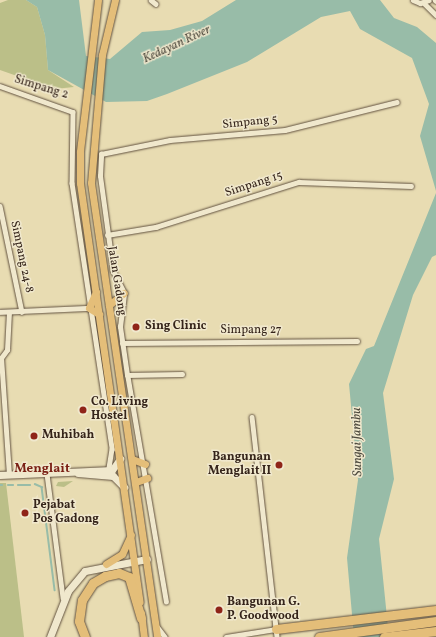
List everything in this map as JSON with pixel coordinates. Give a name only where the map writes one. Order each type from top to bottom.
[{"type":"highway","points":[[85,637],[80,608],[93,583],[118,573],[132,581],[142,618]]},
{"type":"highway","points":[[277,633],[326,623],[436,610]]},
{"type":"highway","points":[[384,637],[436,621]]},
{"type":"highway","points":[[319,637],[407,629],[436,631]]},
{"type":"main road","name":"Jalan Gadong","points":[[98,0],[95,14],[82,133],[80,183],[126,490],[144,637]]},
{"type":"main road","name":"Jalan Gadong","points":[[115,0],[102,55],[94,124],[91,189],[136,482],[157,637]]},
{"type":"main road","points":[[106,291],[124,293]]},
{"type":"main road","points":[[96,292],[89,308],[99,314]]},
{"type":"main road","points":[[109,306],[124,293]]},
{"type":"main road","points":[[132,459],[144,464]]},
{"type":"main road","points":[[136,482],[147,478]]},
{"type":"main road","points":[[106,564],[122,554],[132,533]]},
{"type":"street","points":[[151,0],[156,4]]},
{"type":"street","points":[[413,0],[424,3],[436,15]]},
{"type":"street","points":[[424,3],[429,0]]},
{"type":"street","name":"Simpang 2","points":[[0,86],[73,112],[72,183],[89,308]]},
{"type":"street","name":"Simpang 5","points":[[107,235],[99,166],[103,152],[170,140],[285,130],[397,102]]},
{"type":"street","name":"Simpang 15","points":[[107,235],[156,227],[299,182],[411,186]]},
{"type":"street","name":"Simpang 24-8","points":[[0,206],[22,312]]},
{"type":"street","points":[[107,235],[113,271],[124,293],[122,342],[147,478],[166,602]]},
{"type":"street","points":[[0,312],[9,313],[89,308],[112,449],[108,470]]},
{"type":"street","points":[[9,313],[7,350],[1,358],[9,475]]},
{"type":"street","name":"Simpang 27","points":[[122,342],[357,341]]},
{"type":"street","points":[[127,375],[182,374]]},
{"type":"street","points":[[226,637],[277,633],[252,418]]},
{"type":"street","points":[[0,475],[78,473],[108,470],[116,468],[121,457]]},
{"type":"street","points":[[78,473],[113,476],[126,490]]},
{"type":"street","points":[[47,474],[63,604]]},
{"type":"street","points":[[50,637],[63,604],[78,576],[106,564],[147,559]]},
{"type":"street","points":[[156,625],[165,637]]},
{"type":"green space","points":[[8,0],[26,0],[37,7],[45,35],[48,70],[74,87],[54,89],[0,70],[0,3]]},
{"type":"green space","points":[[73,481],[64,487],[56,486],[58,482]]},
{"type":"green space","points":[[0,483],[6,483],[24,637],[0,637]]},
{"type":"water","name":"Kedayan River","points":[[26,0],[79,0],[86,56],[110,59],[142,32],[170,30],[202,21],[236,0],[380,0],[394,18],[417,27],[436,43],[436,191],[420,136],[429,104],[412,58],[360,29],[350,11],[321,17],[247,62],[167,94],[147,101],[106,102],[48,70],[45,35],[37,7]]},
{"type":"water","name":"Sungai Jambu","points":[[436,193],[436,255],[432,257],[413,295],[383,393],[394,479],[379,539],[389,637],[354,637],[347,558],[358,480],[349,384],[366,349],[374,346]]},
{"type":"waterway","points":[[35,484],[42,487],[55,590]]},
{"type":"waterway","points":[[8,485],[13,485]]},
{"type":"waterway","points":[[18,485],[30,485]]},
{"type":"place","name":"Sing Clinic","points":[[136,327]]},
{"type":"place","name":"Co. Living Hostel","points":[[83,410]]},
{"type":"place","name":"Muhibah","points":[[34,436]]},
{"type":"place","name":"Bangunan Menglait II","points":[[279,465]]},
{"type":"place","name":"Pejabat Pos Gadong","points":[[25,513]]},
{"type":"place","name":"Bangunan G. P. Goodwood","points":[[219,610]]},
{"type":"district","name":"Menglait","points":[[42,469]]}]
